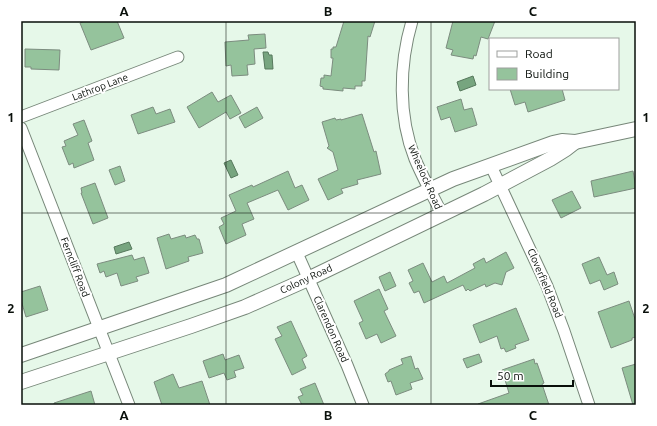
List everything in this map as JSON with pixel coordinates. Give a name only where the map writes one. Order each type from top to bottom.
[{"type":"street","name":"Wheelock Road","points":[[412,21],[402,75],[404,112],[410,144],[415,159],[442,214]]},
{"type":"street","name":"Lathrop Lane","points":[[21,117],[178,57]]},
{"type":"street","name":"Ferncliff Road","points":[[21,128],[129,405]]},
{"type":"street","name":"Colony Road","points":[[21,355],[226,285],[453,179],[553,142],[575,142],[636,129]]},
{"type":"street","name":"Colony Road","points":[[21,382],[213,319],[308,279],[500,185],[550,159],[575,142]]},
{"type":"street","name":"Cloverfield Road","points":[[490,166],[547,286],[567,338],[589,405]]},
{"type":"street","name":"Clarendon Road","points":[[297,253],[347,365],[363,405]]},
{"type":"shaded area","points":[[263,52],[268,52],[269,55],[272,55],[273,69],[265,69]]},
{"type":"shaded area","points":[[473,76],[476,85],[460,91],[457,82]]},
{"type":"shaded area","points":[[231,160],[238,175],[231,178],[224,163]]},
{"type":"shaded area","points":[[129,242],[132,249],[116,254],[114,247]]},
{"type":"building","points":[[85,21],[117,21],[124,38],[91,50],[80,23]]},
{"type":"building","points":[[344,21],[375,21],[370,37],[368,36],[365,81],[362,81],[362,86],[355,86],[355,89],[343,88],[343,91],[323,89],[323,87],[320,86],[321,78],[324,78],[324,75],[331,76],[333,58],[331,58],[331,49],[336,47]]},
{"type":"building","points":[[453,21],[495,21],[488,39],[481,37],[476,56],[474,55],[473,59],[451,55],[453,50],[446,48]]},
{"type":"building","points":[[265,34],[266,48],[254,49],[255,64],[247,65],[248,75],[232,76],[231,65],[226,66],[225,42],[249,40],[248,35]]},
{"type":"building","points":[[25,49],[60,50],[59,70],[31,69],[31,67],[25,67]]},
{"type":"building","points":[[510,90],[562,90],[565,100],[528,112],[525,102],[515,105]]},
{"type":"building","points":[[212,92],[218,102],[231,95],[241,113],[230,119],[226,112],[199,128],[187,107]]},
{"type":"building","points":[[461,99],[464,110],[472,108],[477,125],[455,132],[450,117],[441,120],[437,107]]},
{"type":"building","points":[[153,107],[156,114],[170,109],[175,122],[138,134],[131,115]]},
{"type":"building","points":[[257,107],[263,118],[245,128],[239,117]]},
{"type":"building","points":[[362,114],[374,152],[376,151],[381,174],[357,180],[358,184],[341,189],[343,193],[328,200],[318,179],[338,170],[333,152],[327,148],[329,146],[322,122],[335,118],[336,120],[341,120]]},
{"type":"building","points":[[84,120],[92,141],[88,143],[94,160],[74,168],[73,163],[69,165],[62,147],[66,146],[64,141],[78,135],[73,124]]},
{"type":"building","points":[[120,166],[125,181],[115,185],[109,170]]},
{"type":"building","points":[[288,171],[295,188],[302,185],[309,200],[288,210],[278,190],[247,203],[254,219],[242,224],[246,235],[226,244],[219,227],[224,224],[221,218],[236,211],[229,195],[252,185],[253,187]]},
{"type":"building","points":[[633,171],[636,188],[594,197],[591,181]]},
{"type":"building","points":[[95,183],[108,218],[93,224],[81,193],[81,188]]},
{"type":"building","points":[[572,191],[581,208],[561,218],[552,200]]},
{"type":"building","points":[[169,234],[171,239],[185,235],[186,238],[195,235],[197,239],[199,239],[203,253],[188,257],[189,261],[166,269],[157,238]]},
{"type":"building","points":[[506,252],[514,268],[506,272],[502,285],[495,283],[486,287],[485,284],[470,291],[468,289],[466,291],[463,285],[424,303],[419,291],[414,293],[409,283],[413,281],[408,270],[423,263],[432,282],[444,276],[447,283],[475,268],[473,264],[484,258],[486,263]]},
{"type":"building","points":[[132,255],[134,260],[144,257],[149,273],[136,277],[138,281],[121,286],[117,273],[106,277],[104,271],[100,273],[97,264]]},
{"type":"building","points":[[599,257],[607,275],[614,272],[618,284],[604,290],[600,280],[590,284],[582,264]]},
{"type":"building","points":[[390,272],[396,286],[385,291],[379,277]]},
{"type":"building","points":[[40,286],[48,310],[26,317],[21,300],[21,292]]},
{"type":"building","points":[[379,289],[388,309],[384,311],[396,336],[381,343],[377,334],[366,339],[359,323],[363,321],[354,301]]},
{"type":"building","points":[[629,301],[636,322],[636,337],[611,348],[598,312]]},
{"type":"building","points":[[516,308],[529,340],[515,345],[516,348],[506,352],[504,348],[501,349],[497,336],[480,343],[473,325]]},
{"type":"building","points":[[291,321],[307,356],[302,359],[306,368],[292,375],[275,339],[282,336],[277,327]]},
{"type":"building","points":[[223,354],[225,360],[239,355],[244,368],[234,371],[236,377],[227,380],[224,373],[209,378],[203,361]]},
{"type":"building","points":[[479,354],[482,362],[467,368],[463,359]]},
{"type":"building","points":[[411,356],[415,369],[418,368],[423,379],[410,383],[412,389],[396,395],[391,381],[388,382],[385,374],[389,370],[403,364],[401,359]]},
{"type":"building","points":[[534,359],[535,364],[537,363],[544,383],[542,384],[549,405],[478,405],[509,393],[502,370]]},
{"type":"building","points":[[636,364],[636,405],[633,405],[622,368]]},
{"type":"building","points":[[173,374],[179,388],[202,381],[210,405],[162,405],[154,382]]},
{"type":"building","points":[[315,383],[324,405],[302,405],[298,397],[303,395],[300,389]]},
{"type":"building","points":[[91,391],[95,405],[54,405],[54,403]]}]
